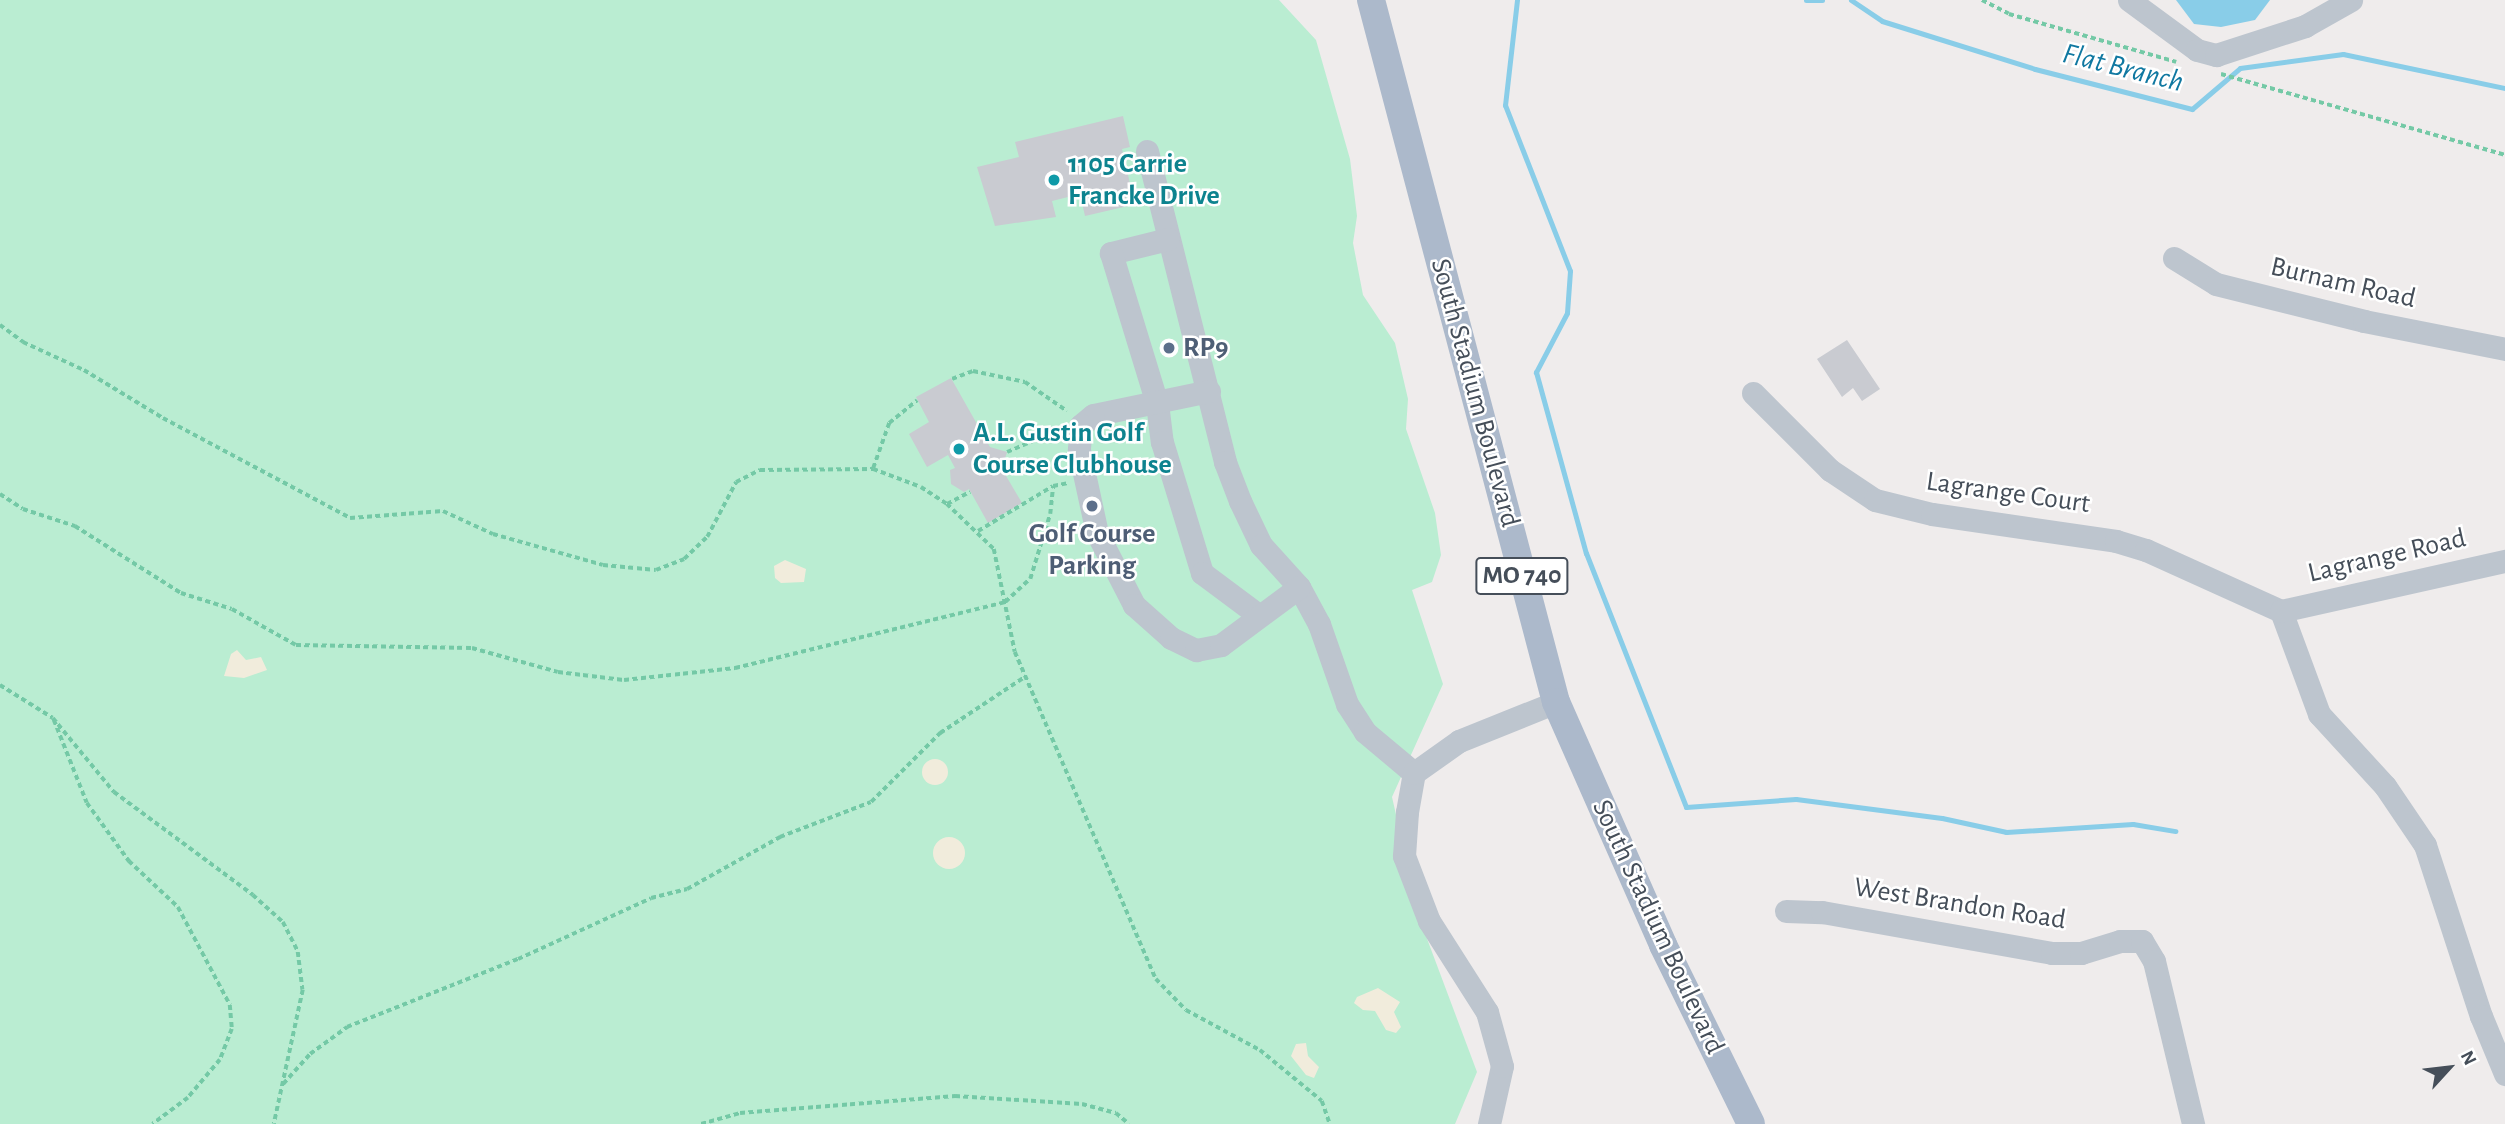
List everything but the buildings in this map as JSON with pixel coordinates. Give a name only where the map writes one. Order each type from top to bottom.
[{"type":"main road","name":"South Stadium Boulevard","points":[[1371,0],[1556,702],[1663,945],[1751,1124]]},
{"type":"street","points":[[2129,0],[2197,50],[2216,55],[2305,26],[2351,0]]},
{"type":"street","points":[[1147,151],[1225,461],[1240,501],[1261,545],[1299,587],[1319,624],[1347,704],[1365,732],[1414,773]]},
{"type":"street","points":[[1168,239],[1111,253],[1157,403],[1162,442],[1202,573],[1257,614]]},
{"type":"street","name":"Burnam Road","points":[[2174,258],[2216,284],[2364,321],[2505,349]]},
{"type":"street","points":[[1209,391],[1093,415],[1081,425],[1079,450],[1097,533],[1134,605],[1171,638],[1196,650],[1221,645],[1257,614],[1299,587]]},
{"type":"street","name":"Lagrange Court","points":[[1753,393],[1830,470],[1875,500],[1932,514],[2116,541],[2146,550],[2281,611]]},
{"type":"street","name":"Lagrange Road","points":[[2281,611],[2505,561]]},
{"type":"street","points":[[2281,611],[2319,714],[2385,786],[2425,845],[2481,1016],[2505,1074]]},
{"type":"street","points":[[1489,1124],[1502,1066],[1487,1012],[1429,921],[1404,856],[1414,773],[1459,741],[1556,702]]},
{"type":"street","name":"West Brandon Road","points":[[1786,911],[1822,912],[2052,953],[2081,953],[2120,941],[2142,941],[2154,961],[2193,1124]]},
{"type":"path","points":[[1982,0],[2009,14],[2187,65]]},
{"type":"path","points":[[2211,71],[2505,155]]},
{"type":"path","points":[[0,326],[23,342],[84,370],[152,412],[350,518],[443,511],[494,534],[603,565],[656,570],[684,559],[706,537],[736,482],[760,470],[873,469],[910,480],[947,504],[994,549],[1015,652],[1156,979],[1186,1010],[1259,1050],[1322,1101],[1330,1124]]},
{"type":"path","points":[[952,379],[973,371],[1025,382],[1054,398],[1081,425]]},
{"type":"path","points":[[873,469],[889,423],[917,400]]},
{"type":"path","points":[[1007,452],[1043,433],[1081,425]]},
{"type":"path","points":[[978,531],[1053,486],[1085,479]]},
{"type":"path","points":[[0,494],[31,512],[75,526],[181,593],[232,609],[282,639],[313,648],[472,648],[558,672],[651,678],[747,665],[1005,602],[1030,579],[1050,514],[1053,486]]},
{"type":"path","points":[[947,504],[970,492]]},
{"type":"path","points":[[284,1084],[310,1054],[347,1027],[518,959],[652,898],[687,889],[780,837],[871,802],[940,733],[1026,676]]},
{"type":"path","points":[[0,685],[53,718],[114,792],[253,895],[291,935],[303,990],[274,1124]]},
{"type":"path","points":[[53,718],[87,803],[129,861],[166,891],[178,907],[230,1005],[232,1029],[220,1060],[188,1098],[153,1124]]},
{"type":"path","points":[[701,1124],[754,1112],[955,1096],[1082,1104],[1116,1113],[1129,1124]]},
{"type":"green space","points":[[0,0],[1279,0],[1316,40],[1350,159],[1357,216],[1353,243],[1363,295],[1395,343],[1408,399],[1406,429],[1435,513],[1441,555],[1432,582],[1412,590],[1443,684],[1392,797],[1420,920],[1477,1072],[1455,1124],[0,1124]]},
{"type":"sand","points":[[785,560],[806,569],[804,582],[781,583],[775,578],[774,566]]},
{"type":"sand","points":[[237,650],[246,660],[261,657],[267,670],[244,678],[224,676],[231,654]]},
{"type":"sand","points":[[935,759],[944,763],[948,772],[944,781],[935,785],[926,781],[922,772],[926,763]]},
{"type":"sand","points":[[949,837],[960,842],[965,853],[960,864],[949,869],[938,864],[933,853],[938,842]]},
{"type":"sand","points":[[1378,988],[1400,1002],[1394,1012],[1401,1027],[1396,1033],[1386,1030],[1375,1011],[1363,1010],[1354,1003],[1357,997]]},
{"type":"sand","points":[[1306,1043],[1308,1056],[1319,1067],[1314,1078],[1306,1075],[1291,1056],[1296,1044]]},
{"type":"water","points":[[2176,0],[2270,0],[2255,20],[2221,27],[2194,24]]},
{"type":"waterway","points":[[1517,0],[1505,105],[1570,271],[1567,313],[1536,372],[1586,553],[1686,807],[1796,799],[1942,818],[2006,832],[2133,824],[2175,831]]},
{"type":"waterway","name":"Flat Branch","points":[[1806,0],[1822,0]]},
{"type":"waterway","name":"Flat Branch","points":[[1851,0],[1882,21],[2035,69],[2192,109],[2240,68],[2343,54],[2505,88]]},
{"type":"place","name":"1105 Carrie Francke Drive","points":[[1054,180]]},
{"type":"place","name":"RP9","points":[[1169,348]]},
{"type":"place","name":"A.L. Gustin Golf Course Clubhouse","points":[[959,449]]},
{"type":"place","name":"Golf Course Parking","points":[[1092,506]]}]
